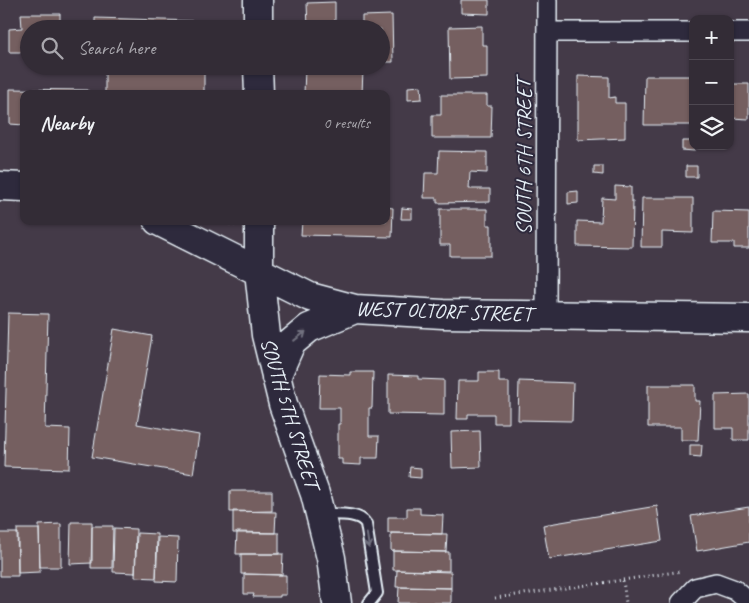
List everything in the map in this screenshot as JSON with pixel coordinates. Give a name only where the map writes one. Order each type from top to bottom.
[{"type":"main road","points":[[258,0],[258,20]]},
{"type":"main road","points":[[258,75],[259,90]]},
{"type":"main road","points":[[0,186],[20,187]]},
{"type":"main road","name":"WEST OLTORF STREET","points":[[171,225],[310,297],[355,309],[409,313],[749,318]]},
{"type":"main road","name":"SOUTH 5TH STREET","points":[[259,225],[259,271],[266,335],[283,404],[315,494],[331,558],[337,603]]},
{"type":"main road","points":[[276,377],[291,343],[309,328],[355,309]]},
{"type":"street","name":"SOUTH 6TH STREET","points":[[546,315],[547,0]]},
{"type":"street","points":[[546,32],[689,32]]},
{"type":"street","points":[[734,32],[749,32]]},
{"type":"street","points":[[681,603],[695,588],[716,583],[735,590],[749,602]]},
{"type":"lane","points":[[320,514],[347,515],[364,520],[377,594],[369,603]]},
{"type":"path","points":[[495,598],[623,580],[626,603]]},
{"type":"building","points":[[461,0],[489,0],[489,14],[461,13]]},
{"type":"building","points":[[335,2],[335,20],[308,20],[307,3]]},
{"type":"building","points":[[21,14],[60,14],[60,20],[21,20]]},
{"type":"building","points":[[392,15],[393,62],[390,62],[390,20],[362,20],[362,16]]},
{"type":"building","points":[[95,18],[162,20],[95,20]]},
{"type":"building","points":[[482,26],[482,45],[487,45],[487,78],[450,79],[449,27]]},
{"type":"building","points":[[20,28],[20,52],[9,52],[9,29]]},
{"type":"building","points":[[105,75],[204,75],[204,90],[105,90]]},
{"type":"building","points":[[305,75],[363,75],[362,90],[304,90]]},
{"type":"building","points":[[578,76],[609,77],[609,98],[615,97],[615,103],[625,103],[625,138],[578,140]]},
{"type":"building","points":[[645,76],[689,76],[689,125],[644,125]]},
{"type":"building","points":[[734,84],[749,84],[749,119],[734,118]]},
{"type":"building","points":[[421,86],[422,99],[408,100],[408,87]]},
{"type":"building","points":[[10,89],[88,90],[20,90],[20,125],[10,124]]},
{"type":"building","points":[[441,95],[487,95],[487,106],[492,106],[491,138],[432,138],[432,115],[441,115]]},
{"type":"building","points":[[682,141],[689,141],[689,150],[694,151],[682,150]]},
{"type":"building","points":[[439,151],[487,152],[487,173],[470,172],[469,189],[490,189],[490,202],[437,203],[437,198],[424,198],[425,173],[438,173]]},
{"type":"building","points":[[594,166],[603,166],[603,175],[594,174]]},
{"type":"building","points":[[686,166],[697,166],[697,177],[686,177]]},
{"type":"building","points":[[615,186],[631,187],[631,201],[633,201],[632,247],[577,246],[577,221],[601,222],[602,198],[615,199]]},
{"type":"building","points":[[578,191],[578,203],[568,204],[568,192]]},
{"type":"building","points":[[642,198],[693,198],[693,233],[662,232],[662,247],[641,247]]},
{"type":"building","points":[[390,208],[393,208],[392,237],[301,235],[302,225],[390,225]]},
{"type":"building","points":[[402,208],[412,209],[412,219],[401,219]]},
{"type":"building","points":[[440,209],[487,209],[487,225],[491,225],[491,256],[450,256],[450,245],[440,245]]},
{"type":"building","points":[[713,211],[749,212],[749,248],[734,248],[734,243],[712,243]]},
{"type":"building","points":[[8,313],[48,314],[45,428],[70,429],[69,469],[4,467]]},
{"type":"building","points":[[114,329],[152,336],[137,424],[199,435],[193,474],[92,457]]},
{"type":"building","points":[[350,372],[373,372],[372,408],[369,408],[369,436],[379,436],[378,458],[361,458],[361,465],[342,464],[342,459],[338,459],[340,408],[319,408],[320,374],[350,375]]},
{"type":"building","points":[[479,372],[499,372],[499,382],[509,382],[509,423],[494,423],[494,414],[468,414],[468,419],[457,419],[458,381],[479,381]]},
{"type":"building","points":[[388,375],[418,376],[418,379],[444,380],[444,415],[388,414]]},
{"type":"building","points":[[519,381],[573,383],[572,421],[518,420]]},
{"type":"building","points":[[648,385],[695,385],[695,401],[700,401],[698,440],[681,440],[681,427],[648,427]]},
{"type":"building","points":[[749,394],[749,440],[733,440],[733,428],[715,428],[715,395]]},
{"type":"building","points":[[480,431],[481,467],[452,468],[451,432]]},
{"type":"building","points":[[690,445],[702,445],[701,457],[690,456]]},
{"type":"building","points":[[410,467],[421,468],[421,478],[409,477]]},
{"type":"building","points":[[230,491],[272,491],[272,511],[230,512]]},
{"type":"building","points":[[657,506],[662,541],[549,559],[543,525]]},
{"type":"building","points":[[749,507],[749,542],[697,551],[691,516]]},
{"type":"building","points":[[407,508],[420,508],[420,514],[443,515],[442,534],[388,533],[388,517],[407,517]]},
{"type":"building","points":[[233,511],[276,512],[275,533],[233,533]]},
{"type":"building","points":[[71,522],[92,522],[92,563],[70,564]]},
{"type":"building","points":[[61,524],[61,567],[40,567],[39,525]]},
{"type":"building","points":[[92,526],[113,526],[112,568],[91,568]]},
{"type":"building","points":[[114,528],[136,529],[135,573],[113,572]]},
{"type":"building","points":[[17,529],[39,529],[40,572],[18,573]]},
{"type":"building","points":[[237,532],[279,533],[279,554],[236,554]]},
{"type":"building","points":[[0,533],[18,533],[18,576],[0,576]]},
{"type":"building","points":[[137,533],[157,534],[156,578],[135,577]]},
{"type":"building","points":[[391,533],[447,534],[446,552],[391,551]]},
{"type":"building","points":[[158,537],[178,538],[177,582],[156,581]]},
{"type":"building","points":[[393,551],[449,552],[449,571],[393,570]]},
{"type":"building","points":[[241,554],[283,554],[282,575],[241,574]]},
{"type":"building","points":[[397,570],[451,572],[451,588],[396,587]]},
{"type":"building","points":[[244,574],[286,575],[286,595],[280,595],[280,597],[253,597],[254,594],[244,594]]},
{"type":"building","points":[[399,587],[451,588],[451,603],[398,603]]}]
